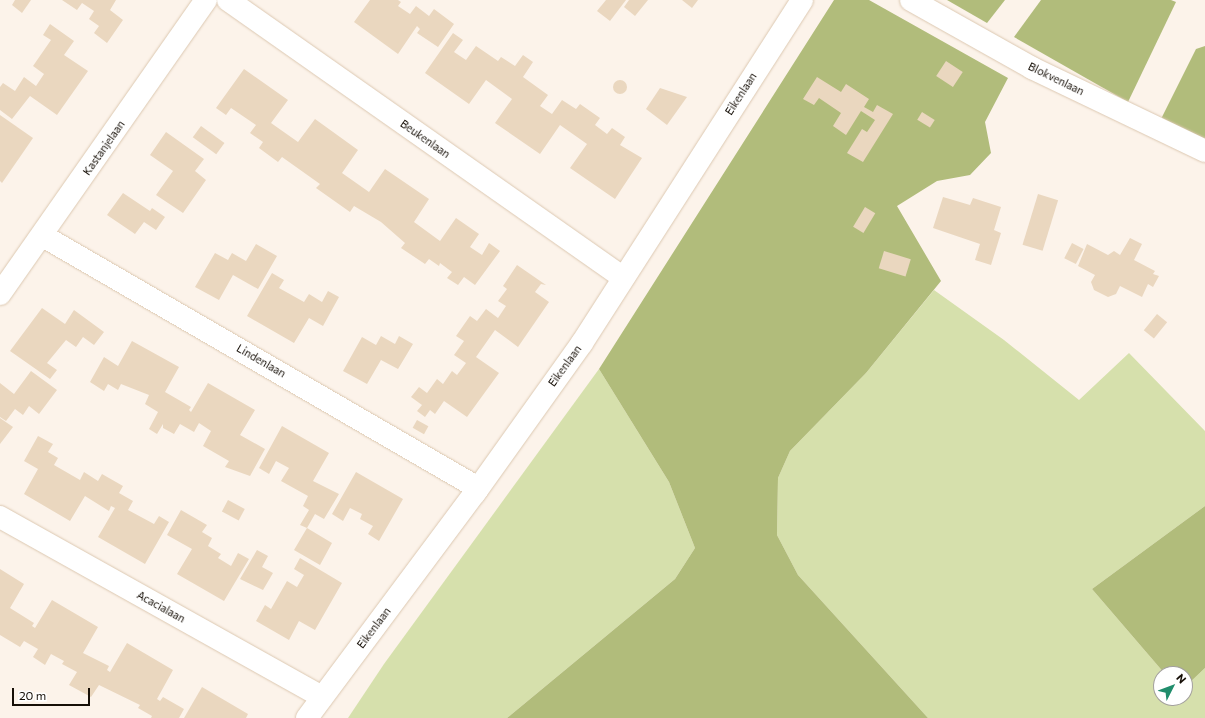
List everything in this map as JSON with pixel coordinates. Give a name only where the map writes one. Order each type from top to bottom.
[{"type":"street","name":"Kastanjelaan","points":[[0,294],[43,236],[206,0]]},
{"type":"street","name":"Beukenlaan","points":[[228,0],[623,278]]},
{"type":"street","name":"Eikenlaan","points":[[307,718],[478,488],[582,343],[802,0]]},
{"type":"street","name":"Blokvenlaan","points":[[910,0],[1032,68],[1205,151]]},
{"type":"street","name":"Lindenlaan","points":[[43,236],[478,488]]},
{"type":"street","name":"Acacialaan","points":[[0,517],[322,697]]},
{"type":"green space","points":[[834,0],[869,0],[1008,78],[985,122],[991,153],[970,175],[937,181],[897,206],[941,281],[866,373],[790,451],[778,478],[777,535],[798,575],[928,718],[507,718],[675,579],[695,548],[669,482],[599,369]]},
{"type":"green space","points":[[947,0],[1005,0],[987,23]]},
{"type":"green space","points":[[1041,0],[1171,0],[1176,2],[1128,102],[1014,37]]},
{"type":"green space","points":[[1205,46],[1205,141],[1161,119],[1196,49]]},
{"type":"green space","points":[[934,290],[1004,340],[1079,400],[1129,353],[1205,431],[1205,506],[1092,589],[1158,666],[1153,666],[1153,706],[1193,706],[1193,679],[1205,668],[1205,718],[928,718],[798,575],[777,535],[778,478],[790,451],[866,373]]},
{"type":"green space","points":[[599,369],[669,482],[695,548],[675,579],[507,718],[348,718],[384,664]]},
{"type":"green space","points":[[1205,506],[1205,668],[1193,679],[1193,666],[1158,666],[1092,589]]},
{"type":"building","points":[[15,0],[31,0],[22,13],[12,5]]},
{"type":"building","points":[[62,0],[116,0],[110,10],[123,20],[107,43],[94,33],[99,26],[89,19],[94,11],[82,3],[77,10]]},
{"type":"building","points":[[370,0],[398,0],[401,2],[398,6],[410,14],[416,6],[429,16],[434,9],[454,24],[438,47],[417,33],[420,29],[417,26],[398,54],[354,22]]},
{"type":"building","points":[[606,0],[626,0],[610,21],[597,11]]},
{"type":"building","points":[[629,0],[648,0],[635,16],[624,7]]},
{"type":"building","points":[[682,0],[698,0],[692,8]]},
{"type":"building","points":[[50,24],[74,41],[64,55],[88,71],[57,115],[30,96],[12,119],[0,110],[0,87],[3,83],[15,91],[24,77],[36,86],[44,74],[33,66],[51,40],[43,35]]},
{"type":"building","points":[[453,33],[463,40],[454,52],[466,60],[476,46],[498,61],[501,57],[515,66],[523,55],[533,62],[523,77],[548,95],[540,106],[552,114],[562,100],[576,109],[580,104],[600,118],[595,125],[607,134],[612,128],[625,137],[620,145],[642,158],[615,199],[570,168],[587,144],[560,125],[540,154],[495,123],[512,99],[486,80],[469,104],[425,73]]},
{"type":"building","points":[[946,61],[963,72],[953,87],[936,76]]},
{"type":"building","points":[[244,69],[288,100],[271,123],[298,142],[315,119],[358,150],[342,173],[369,192],[385,169],[429,199],[414,222],[440,241],[456,218],[479,234],[470,247],[482,255],[489,243],[500,251],[475,285],[464,277],[458,285],[447,278],[452,272],[440,263],[439,266],[429,259],[425,264],[401,248],[405,243],[381,222],[354,206],[350,212],[316,188],[320,184],[282,157],[278,162],[259,148],[263,142],[250,133],[256,125],[231,108],[226,115],[216,108]]},
{"type":"building","points":[[817,77],[841,92],[846,84],[869,99],[864,107],[873,112],[877,105],[893,114],[863,162],[847,153],[862,129],[867,132],[875,120],[861,111],[846,135],[833,126],[841,113],[819,98],[814,105],[803,99]]},
{"type":"building","points":[[620,80],[625,82],[627,87],[625,92],[620,94],[615,92],[613,87],[615,82]]},
{"type":"building","points":[[660,88],[687,97],[667,125],[646,109]]},
{"type":"building","points":[[922,112],[935,120],[930,128],[917,120]]},
{"type":"building","points":[[0,115],[33,138],[2,183],[0,181]]},
{"type":"building","points":[[201,126],[224,143],[216,154],[193,137]]},
{"type":"building","points":[[166,132],[204,159],[195,171],[206,180],[183,213],[156,195],[173,171],[150,155]]},
{"type":"building","points":[[123,193],[150,211],[152,208],[165,217],[156,230],[144,222],[135,234],[107,215]]},
{"type":"building","points":[[1038,194],[1058,200],[1043,251],[1023,245]]},
{"type":"building","points":[[943,197],[970,205],[973,198],[1001,207],[994,230],[1001,233],[991,265],[975,260],[980,244],[933,228]]},
{"type":"building","points":[[865,207],[875,213],[863,233],[853,227]]},
{"type":"building","points":[[1130,238],[1142,244],[1134,260],[1155,271],[1153,274],[1159,276],[1153,287],[1148,284],[1142,297],[1120,286],[1116,294],[1108,297],[1094,290],[1091,282],[1095,275],[1078,266],[1087,244],[1108,255],[1114,251],[1120,255]]},
{"type":"building","points":[[1072,243],[1084,249],[1076,264],[1064,258]]},
{"type":"building","points":[[256,244],[277,256],[258,289],[233,275],[219,300],[195,287],[215,253],[228,260],[232,253],[246,261]]},
{"type":"building","points":[[884,251],[911,259],[906,276],[879,268]]},
{"type":"building","points":[[517,265],[546,285],[541,284],[535,292],[549,302],[518,347],[495,330],[476,357],[499,373],[467,417],[444,401],[435,414],[430,410],[425,417],[417,411],[422,405],[411,397],[419,387],[427,393],[437,379],[443,384],[452,371],[457,375],[466,363],[454,355],[464,341],[456,336],[470,316],[477,321],[486,309],[498,318],[506,306],[498,301],[507,289],[503,286]]},
{"type":"building","points":[[272,273],[284,280],[279,288],[304,302],[309,294],[322,302],[328,291],[339,297],[323,326],[309,318],[294,343],[247,316]]},
{"type":"building","points":[[42,308],[65,324],[74,310],[104,332],[94,345],[83,337],[76,347],[66,340],[47,363],[57,370],[50,379],[10,351]]},
{"type":"building","points":[[1157,314],[1167,322],[1154,339],[1144,330]]},
{"type":"building","points":[[381,336],[395,344],[399,336],[413,344],[398,369],[381,360],[367,384],[343,371],[362,337],[376,345]]},
{"type":"building","points":[[132,341],[179,367],[165,392],[191,407],[189,410],[191,412],[208,383],[255,410],[240,435],[265,449],[250,476],[225,467],[229,461],[203,446],[211,431],[199,423],[194,432],[180,424],[174,434],[163,428],[163,424],[157,434],[149,429],[158,412],[145,404],[149,395],[121,384],[118,390],[108,384],[104,391],[90,382],[104,357],[118,366]]},
{"type":"building","points":[[31,371],[57,390],[39,414],[29,406],[23,415],[15,409],[6,421],[0,417],[0,383],[14,394]]},
{"type":"building","points":[[0,418],[13,427],[0,444]]},
{"type":"building","points":[[417,420],[428,426],[424,434],[413,428]]},
{"type":"building","points":[[282,426],[329,453],[313,481],[339,494],[324,519],[315,514],[307,528],[300,525],[309,510],[303,506],[308,496],[281,481],[289,468],[276,461],[269,474],[259,468]]},
{"type":"building","points":[[38,436],[53,444],[48,452],[58,458],[54,465],[80,480],[84,472],[98,481],[102,474],[123,486],[119,493],[133,501],[128,510],[154,524],[159,516],[169,522],[145,564],[98,537],[115,508],[111,506],[109,511],[85,496],[70,521],[24,494],[38,469],[24,461]]},
{"type":"building","points":[[356,472],[403,499],[379,541],[368,534],[373,526],[360,519],[362,514],[350,508],[343,521],[332,514]]},
{"type":"building","points":[[228,500],[245,509],[239,520],[222,511]]},
{"type":"building","points":[[181,510],[207,525],[202,532],[212,538],[208,546],[221,554],[218,558],[231,566],[238,553],[249,559],[224,601],[177,574],[192,549],[167,535]]},
{"type":"building","points":[[307,528],[332,543],[320,565],[294,550]]},
{"type":"building","points":[[257,550],[268,556],[262,567],[273,573],[263,590],[240,579]]},
{"type":"building","points":[[300,558],[342,583],[315,630],[299,621],[289,640],[256,621],[265,605],[271,609],[287,581],[297,587],[304,575],[294,569]]},
{"type":"building","points":[[0,569],[24,584],[10,608],[34,623],[32,626],[35,628],[52,600],[98,627],[83,653],[109,666],[107,670],[110,672],[127,643],[173,670],[157,699],[160,701],[163,697],[184,709],[179,718],[151,718],[152,716],[138,708],[140,705],[99,685],[91,697],[69,685],[77,672],[62,664],[64,661],[51,654],[45,665],[33,657],[38,649],[24,641],[20,647],[0,635]]},
{"type":"building","points":[[202,687],[248,714],[246,718],[184,718]]}]
